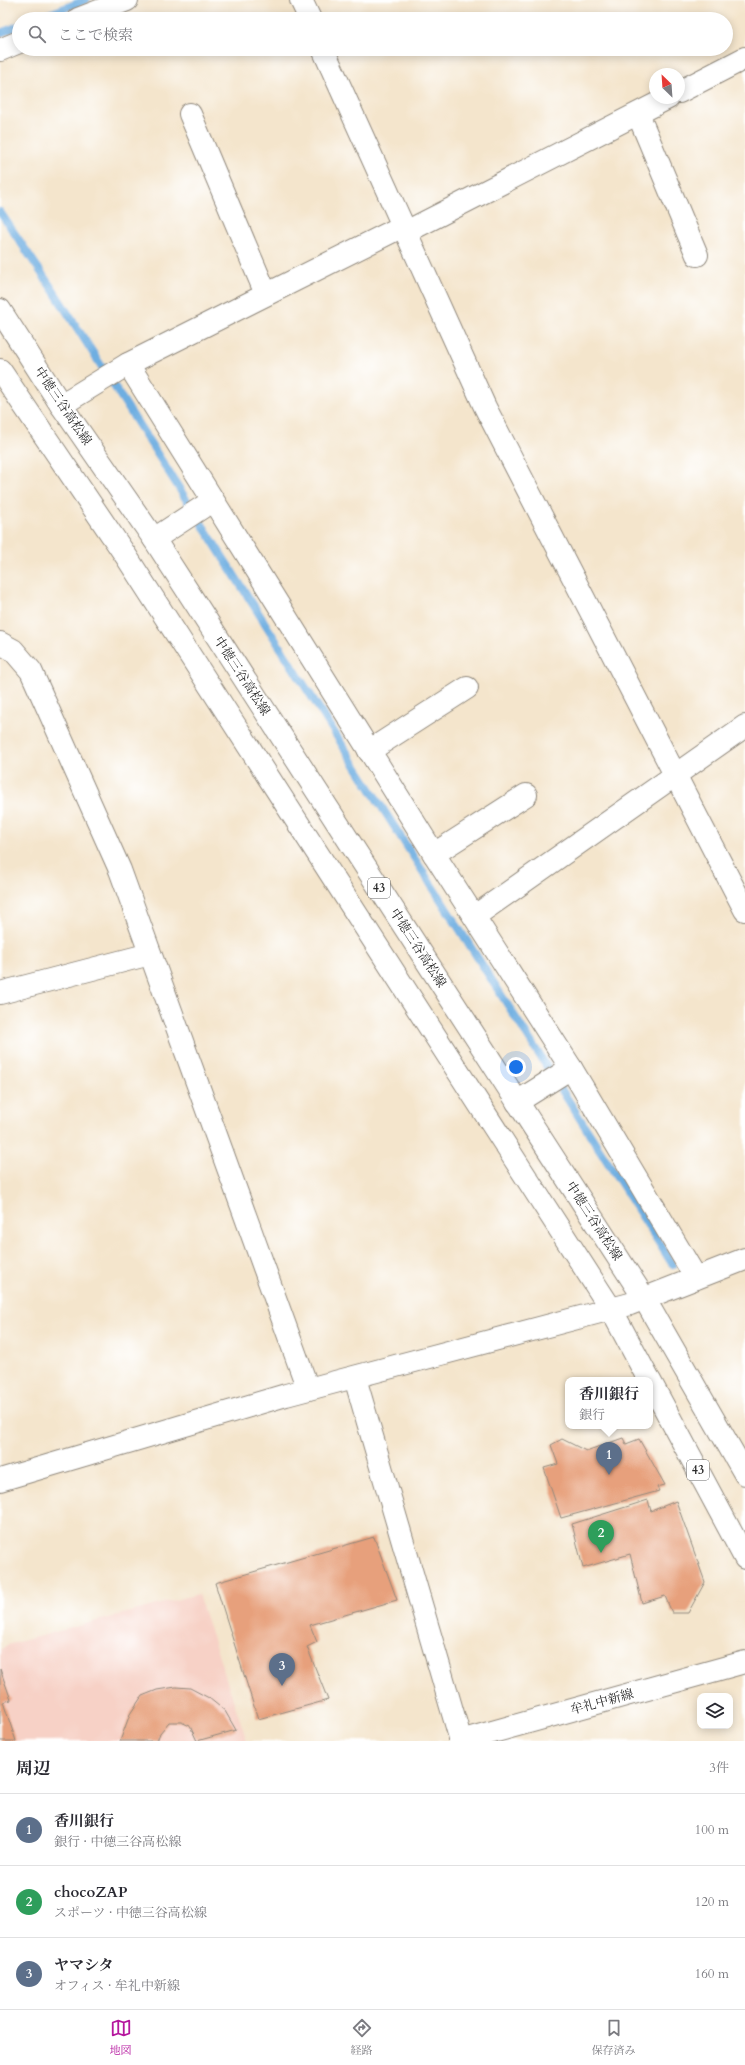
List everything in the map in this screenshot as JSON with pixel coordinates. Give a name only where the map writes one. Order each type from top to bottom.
[{"type":"street","points":[[96,12],[127,0]]},
{"type":"street","points":[[301,0],[307,12]]},
{"type":"street","points":[[0,50],[12,45]]},
{"type":"street","points":[[326,56],[485,407],[745,910]]},
{"type":"street","points":[[685,89],[745,58]]},
{"type":"street","points":[[62,405],[128,364],[266,294],[404,229],[657,104]]},
{"type":"street","points":[[190,114],[266,294]]},
{"type":"street","points":[[638,114],[697,255]]},
{"type":"street","name":"中徳三谷高松線","points":[[0,310],[62,405],[154,539],[644,1298],[745,1474]]},
{"type":"street","points":[[128,364],[369,751],[571,1068],[696,1278]]},
{"type":"street","name":"43","points":[[0,370],[126,556],[611,1309],[648,1377]]},
{"type":"street","points":[[154,539],[212,501]]},
{"type":"street","points":[[0,643],[13,650],[31,671],[120,870],[308,1389]]},
{"type":"street","points":[[369,751],[467,688]]},
{"type":"street","points":[[475,916],[745,726]]},
{"type":"street","points":[[434,854],[526,795]]},
{"type":"street","points":[[0,993],[150,954]]},
{"type":"street","points":[[517,1102],[571,1068]]},
{"type":"street","points":[[0,1480],[308,1389],[355,1378],[611,1309],[644,1298],[745,1259]]},
{"type":"street","points":[[355,1378],[464,1740]]},
{"type":"street","name":"43","points":[[653,1387],[745,1558]]},
{"type":"street","name":"牟礼中新線","points":[[464,1740],[745,1662]]},
{"type":"shaded area","points":[[198,1594],[247,1741],[0,1741],[0,1650],[7,1645]]},
{"type":"building","points":[[623,1438],[626,1444],[639,1439],[665,1485],[657,1487],[659,1491],[561,1518],[544,1468],[558,1464],[551,1445],[562,1439],[586,1451]]},
{"type":"building","points":[[648,1500],[651,1511],[676,1501],[705,1582],[688,1613],[672,1613],[665,1596],[642,1603],[630,1554],[583,1568],[572,1524]]},
{"type":"building","points":[[374,1537],[397,1600],[310,1625],[317,1642],[307,1647],[328,1700],[258,1719],[215,1583]]},
{"type":"building","points":[[0,1669],[11,1700],[3,1702],[16,1741],[0,1741]]},
{"type":"building","points":[[176,1687],[190,1688],[209,1698],[225,1711],[236,1730],[197,1741],[190,1726],[181,1722],[169,1722],[160,1733],[157,1741],[120,1741],[130,1714],[142,1696],[157,1690]]},
{"type":"waterway","points":[[54,12],[86,0]]},
{"type":"waterway","points":[[0,33],[12,29]]},
{"type":"waterway","points":[[0,212],[53,290],[673,1265]]},
{"type":"place","name":"香川銀行","points":[[609,1475]]},
{"type":"place","name":"chocoZAP","points":[[601,1553]]},
{"type":"place","name":"ヤマシタ","points":[[282,1686]]}]
